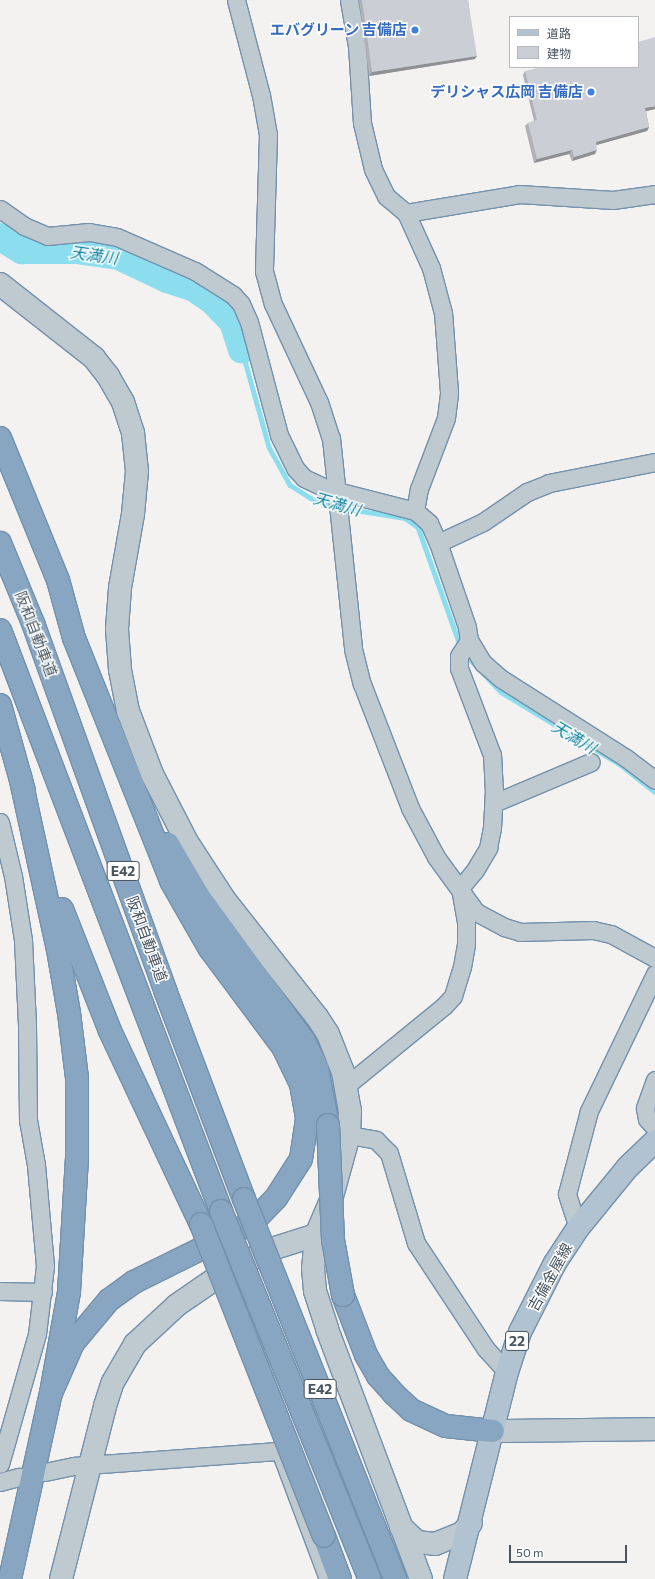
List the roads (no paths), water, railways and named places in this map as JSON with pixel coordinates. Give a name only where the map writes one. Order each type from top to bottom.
[{"type":"highway","points":[[0,438],[58,580],[74,638],[116,748],[171,881],[188,913],[210,948],[257,1009],[296,1071],[307,1119],[301,1159],[292,1176],[276,1198],[256,1219],[134,1282],[109,1300],[73,1343],[51,1393]]},
{"type":"highway","name":"阪和自動車道","points":[[0,543],[38,638],[165,990],[244,1199],[395,1579]]},
{"type":"highway","name":"阪和自動車道","points":[[0,630],[221,1210],[370,1579]]},
{"type":"highway","points":[[0,705],[20,776],[81,962],[110,1031],[201,1224],[340,1579]]},
{"type":"highway","points":[[116,748],[156,825],[199,897],[304,1041],[317,1068],[328,1126],[333,1240],[343,1295],[366,1355],[378,1376],[411,1410],[446,1426],[493,1431]]},
{"type":"highway","points":[[10,1579],[51,1393],[69,1292],[77,1159],[77,1078],[58,950],[20,776]]},
{"type":"main road","name":"吉備金屋線","points":[[455,1579],[471,1523],[507,1372],[520,1332],[555,1262],[578,1228],[623,1173],[655,1141]]},
{"type":"street","points":[[236,0],[261,95],[268,134],[264,271],[272,304],[325,416],[334,450],[353,649],[362,684],[410,808],[436,857],[476,912],[504,927],[535,933],[594,930],[622,939],[655,958]]},
{"type":"street","points":[[349,0],[357,46],[362,123],[368,151],[381,189],[396,206],[406,213],[431,268],[445,328],[449,392],[446,418],[419,489],[415,511]]},
{"type":"street","points":[[406,213],[519,194],[613,200],[655,194]]},
{"type":"street","points":[[0,209],[24,226],[47,236],[89,232],[117,238],[195,271],[233,295],[241,304],[249,322],[279,435],[286,454],[304,478],[337,494],[415,511],[429,523],[438,543],[467,627],[469,640],[482,663],[500,678],[626,758],[655,780]]},
{"type":"street","points":[[0,284],[85,350],[108,376],[123,402],[133,433],[137,471],[133,514],[120,588],[117,629],[120,670],[128,711],[152,774],[187,842],[224,898],[318,1017],[334,1047],[347,1085],[349,1135],[331,1200],[316,1235],[313,1268],[318,1302],[400,1526],[421,1579]]},
{"type":"street","points":[[438,543],[483,522],[517,498],[548,483],[655,462]]},
{"type":"street","points":[[347,1085],[444,1006],[453,996],[462,967],[466,944],[466,922],[460,888],[475,870],[488,848],[492,828],[494,803],[492,755],[459,668],[459,656],[469,640]]},
{"type":"street","points":[[494,803],[592,762]]},
{"type":"street","points":[[0,822],[14,876],[23,940],[27,1026],[28,1120],[44,1233],[43,1292],[37,1334],[0,1464]]},
{"type":"street","points":[[578,1228],[567,1194],[589,1111],[655,974]]},
{"type":"street","points":[[655,1080],[645,1108],[647,1119],[655,1128]]},
{"type":"street","points":[[349,1135],[376,1140],[389,1153],[416,1243],[486,1350],[507,1372]]},
{"type":"street","points":[[62,1579],[88,1465],[113,1382],[125,1359],[147,1330],[177,1305],[228,1270],[275,1248],[316,1235]]},
{"type":"street","points":[[0,1291],[43,1292]]},
{"type":"street","points":[[493,1431],[655,1429]]},
{"type":"street","points":[[44,1472],[88,1465],[280,1452],[328,1579]]},
{"type":"street","points":[[0,1482],[19,1477]]},
{"type":"street","points":[[400,1526],[417,1542],[435,1544],[462,1534],[471,1523]]},
{"type":"waterway","name":"天満川","points":[[0,237],[22,250],[76,250],[119,256],[167,279],[194,288],[213,301],[233,322],[242,350]]},
{"type":"waterway","name":"天満川","points":[[242,350],[269,447],[290,485],[314,500],[335,506]]},
{"type":"waterway","name":"天満川","points":[[342,508],[405,518],[418,527],[461,648]]},
{"type":"waterway","name":"天満川","points":[[465,654],[501,692],[621,765],[655,792]]},
{"type":"place","name":"エバグリーン 吉備店","points":[[415,30]]},
{"type":"place","name":"デリシャス広岡 吉備店","points":[[591,92]]}]
